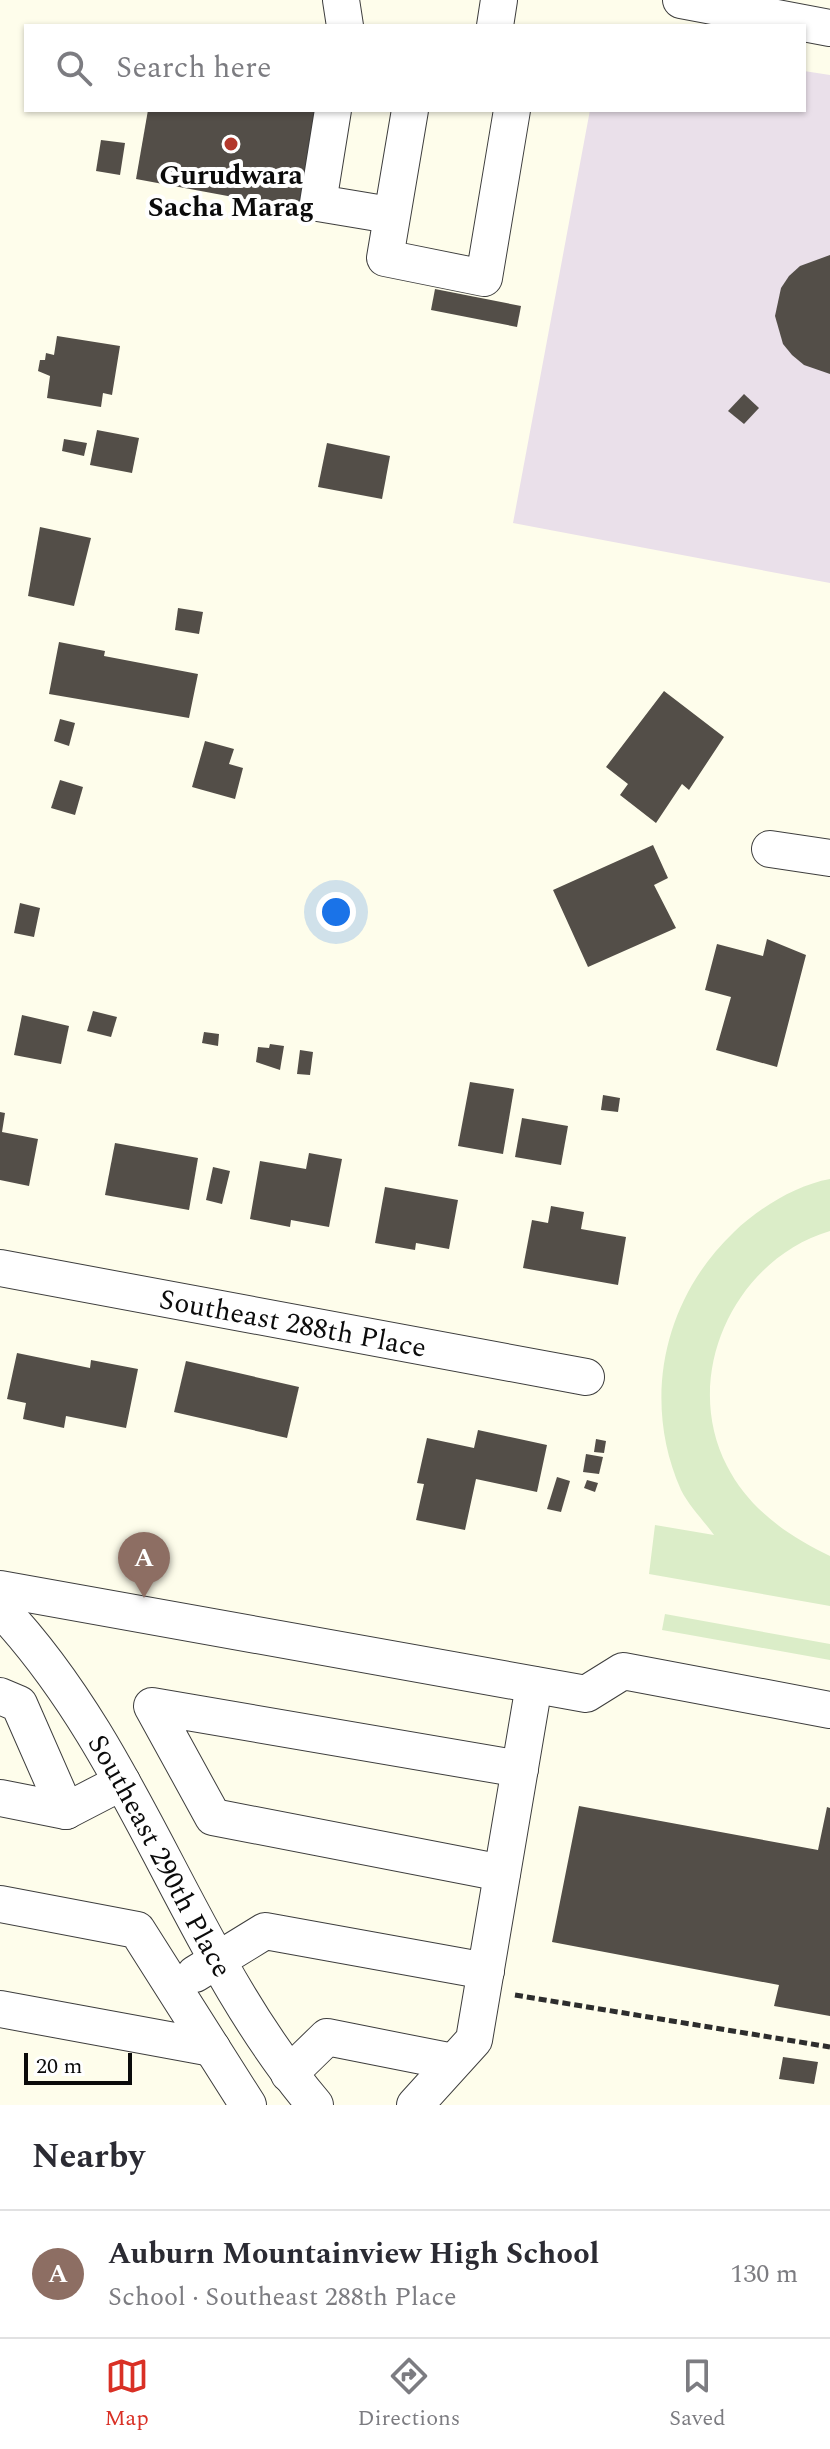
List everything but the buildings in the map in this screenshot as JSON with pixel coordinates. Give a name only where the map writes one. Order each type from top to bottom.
[{"type":"street","points":[[341,0],[345,24]]},
{"type":"street","points":[[495,24],[499,0]]},
{"type":"street","points":[[681,0],[830,28]]},
{"type":"street","points":[[333,112],[318,203],[390,215]]},
{"type":"street","points":[[410,112],[385,258],[484,278],[512,112]]},
{"type":"street","points":[[770,849],[830,858]]},
{"type":"street","name":"Southeast 288th Place","points":[[0,1268],[586,1377]]},
{"type":"street","points":[[0,1589],[586,1694],[623,1671],[830,1710]]},
{"type":"street","name":"Southeast 290th Place","points":[[0,1608],[42,1655],[94,1729],[216,1961],[289,2074],[315,2105]]},
{"type":"street","points":[[415,2105],[474,2040],[534,1685]]},
{"type":"street","points":[[0,1696],[19,1704],[66,1811]]},
{"type":"street","points":[[502,1873],[213,1817],[152,1706],[520,1769]]},
{"type":"street","points":[[0,1798],[66,1811],[122,1782]]},
{"type":"street","points":[[0,1904],[137,1930],[248,2105]]},
{"type":"street","points":[[172,1987],[265,1931],[484,1980]]},
{"type":"street","points":[[0,2009],[212,2048]]},
{"type":"street","points":[[289,2074],[327,2037],[453,2062]]},
{"type":"path","points":[[484,1980],[830,2047]]},
{"type":"shaded area","points":[[806,71],[830,75],[830,583],[513,523],[590,112],[806,112]]},
{"type":"green space","points":[[830,1179],[830,1231],[796,1245],[767,1267],[743,1294],[725,1325],[714,1359],[710,1395],[714,1431],[727,1466],[746,1495],[771,1520],[799,1540],[830,1556],[830,1606],[649,1574],[655,1525],[714,1535],[681,1490],[669,1456],[663,1421],[662,1386],[666,1352],[676,1319],[710,1258],[734,1232],[779,1199],[804,1186]]},
{"type":"green space","points":[[665,1614],[830,1644],[830,1660],[662,1630]]},
{"type":"place","name":"Gurudwara Sacha Marag","points":[[231,144]]},
{"type":"place","name":"Auburn Mountainview High School","points":[[144,1598]]}]
